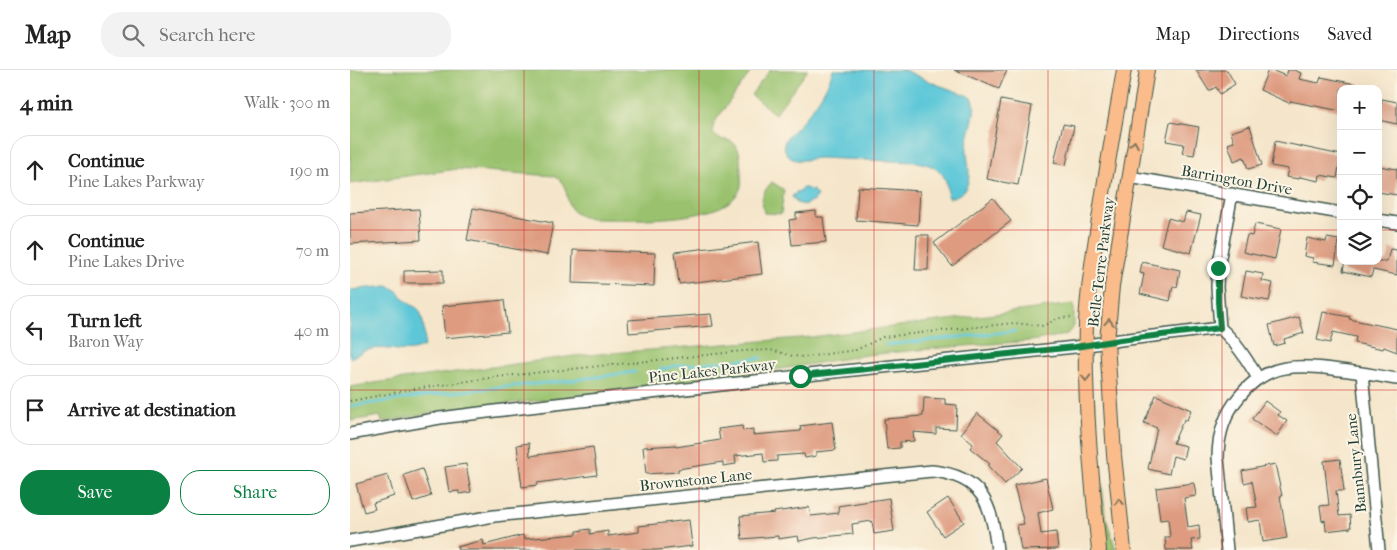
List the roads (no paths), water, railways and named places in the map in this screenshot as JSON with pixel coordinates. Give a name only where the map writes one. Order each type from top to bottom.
[{"type":"main road","name":"Belle Terre Parkway","points":[[1099,550],[1088,428],[1086,322],[1090,278],[1124,70]]},
{"type":"main road","name":"Belle Terre Parkway","points":[[1124,550],[1114,455],[1107,342],[1112,286],[1147,70]]},
{"type":"street","name":"Barrington Drive","points":[[1129,177],[1337,212]]},
{"type":"street","points":[[1232,194],[1218,268],[1217,295],[1220,328],[1240,350],[1258,378]]},
{"type":"street","points":[[1382,221],[1397,223]]},
{"type":"street","name":"Pine Lakes Parkway","points":[[350,434],[440,418],[495,411],[825,372],[1086,346],[1220,328]]},
{"type":"street","points":[[1227,550],[1218,458],[1219,438],[1225,418],[1232,405],[1246,388],[1258,378],[1277,370],[1301,366],[1322,367],[1397,379]]},
{"type":"street","name":"Bannbury Lane","points":[[1362,373],[1379,550]]},
{"type":"street","name":"Brownstone Lane","points":[[350,540],[494,516],[932,472],[947,473],[961,478],[979,492],[991,513],[997,550]]},
{"type":"water","points":[[833,70],[904,70],[973,99],[974,116],[967,146],[969,176],[964,190],[949,198],[946,180],[940,172],[931,166],[916,162],[818,158],[796,160],[788,156],[785,151],[785,141],[801,123],[824,91]]},
{"type":"water","points":[[804,188],[813,190],[817,195],[814,198],[815,201],[809,202],[806,205],[796,203],[796,200],[792,198],[796,192]]},
{"type":"water","points":[[387,286],[397,291],[406,301],[419,310],[424,328],[424,346],[405,351],[372,349],[363,351],[350,358],[350,290]]},
{"type":"waterway","points":[[886,345],[1015,331]]},
{"type":"waterway","points":[[659,370],[675,366],[761,358]]},
{"type":"waterway","points":[[351,406],[462,391],[635,372]]}]
